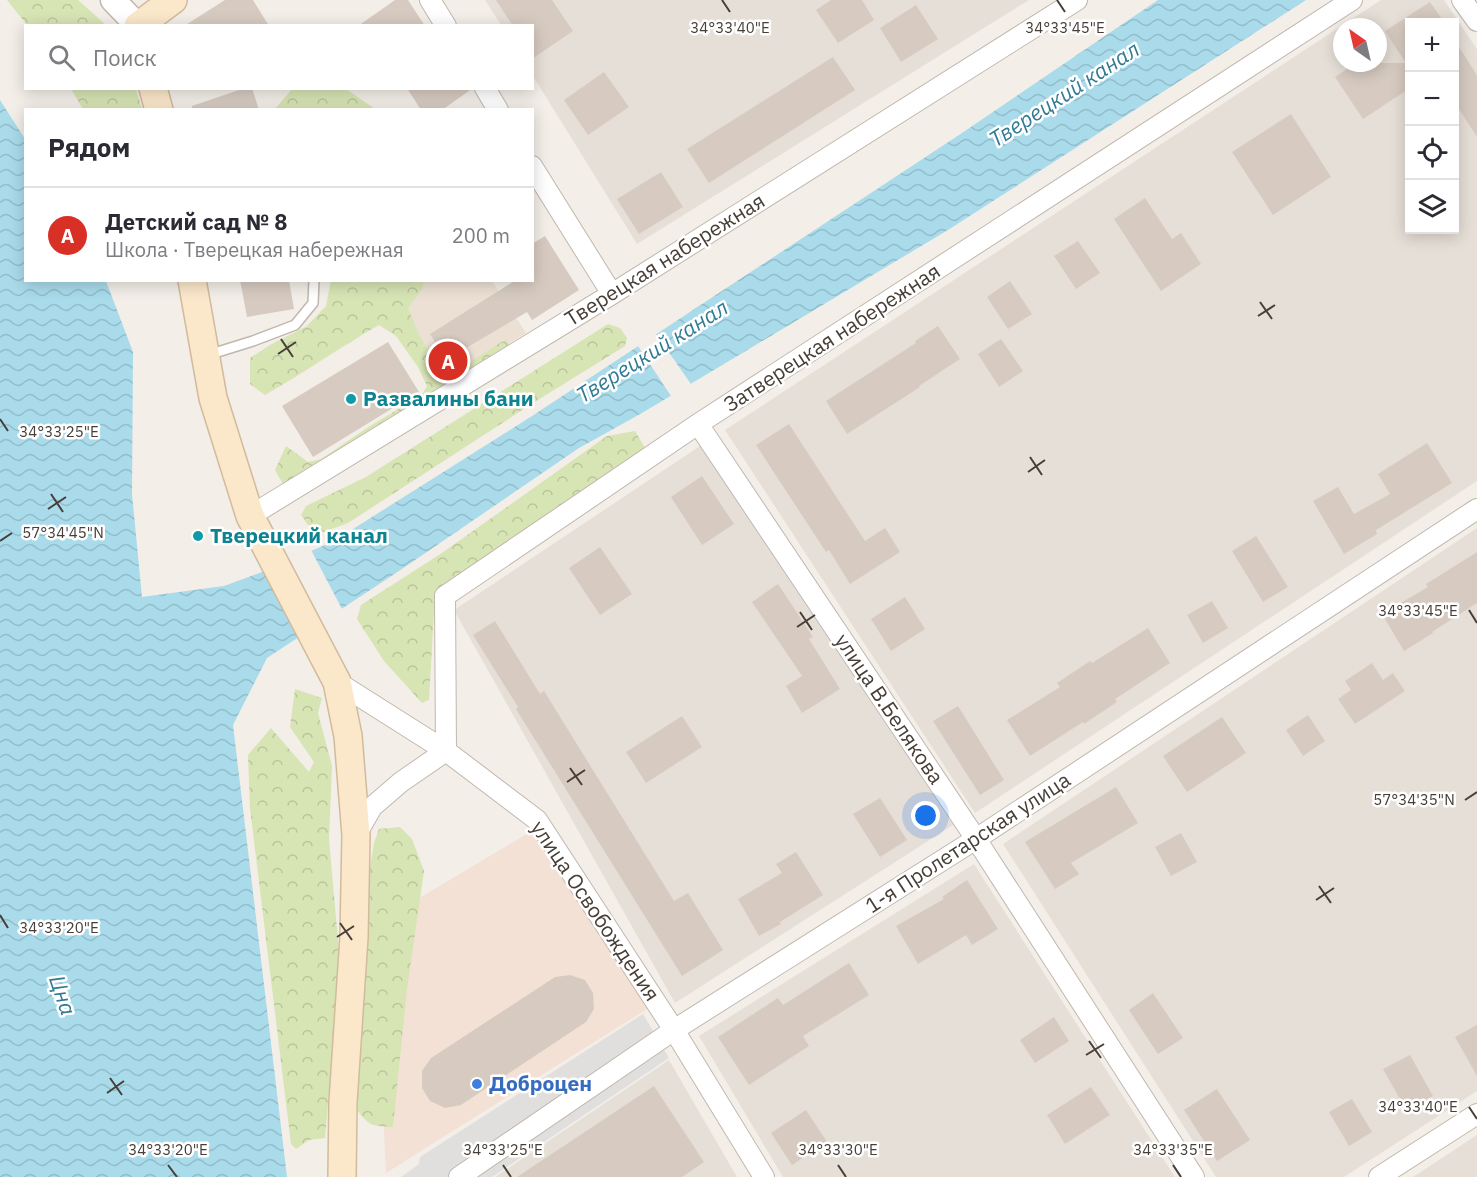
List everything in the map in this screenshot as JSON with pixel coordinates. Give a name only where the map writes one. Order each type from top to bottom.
[{"type":"main road","points":[[138,24],[173,0]]},
{"type":"main road","points":[[154,90],[158,108]]},
{"type":"main road","points":[[192,282],[213,398],[250,516],[337,682],[348,735],[356,836],[354,937],[343,1102],[342,1177]]},
{"type":"street","points":[[112,0],[136,24]]},
{"type":"street","points":[[430,0],[445,24]]},
{"type":"street","name":"Тверецкая набережная","points":[[250,516],[612,294],[1077,0]]},
{"type":"street","name":"Затверецкая набережная","points":[[446,751],[445,596],[698,424],[1352,0]]},
{"type":"street","points":[[1462,0],[1477,21]]},
{"type":"street","points":[[486,90],[497,108]]},
{"type":"street","points":[[534,169],[612,294]]},
{"type":"street","name":"улица В.Белякова","points":[[698,424],[976,839],[1194,1177]]},
{"type":"street","name":"1-я Пролетарская улица","points":[[459,1177],[674,1030],[976,839],[1477,508]]},
{"type":"street","name":"улица Освобождения","points":[[337,682],[446,751],[537,820],[674,1030],[764,1177]]},
{"type":"street","points":[[356,836],[372,807],[400,782],[446,751]]},
{"type":"street","points":[[1380,1177],[1477,1114]]},
{"type":"lane","points":[[205,356],[296,324],[313,303],[314,282]]},
{"type":"shaded area","points":[[485,0],[1029,0],[637,244],[534,78],[534,24],[500,24]]},
{"type":"shaded area","points":[[1381,0],[1444,0],[1456,18],[1405,18],[1405,234],[1459,234],[1459,22],[1477,49],[1477,481],[975,813],[725,430],[1333,31],[1333,72],[1387,72],[1387,18],[1354,18]]},
{"type":"shaded area","points":[[379,282],[493,282],[526,333],[433,390]]},
{"type":"shaded area","points":[[700,446],[953,825],[675,1003],[454,610]]},
{"type":"shaded area","points":[[1477,528],[1477,1091],[1344,1177],[1216,1177],[1003,844]]},
{"type":"shaded area","points":[[537,828],[647,1009],[386,1173],[374,925]]},
{"type":"shaded area","points":[[974,864],[1175,1177],[783,1177],[699,1036]]},
{"type":"shaded area","points":[[643,1014],[669,1058],[492,1177],[401,1177],[419,1164],[420,1157]]},
{"type":"shaded area","points":[[669,1060],[737,1177],[495,1177]]},
{"type":"shaded area","points":[[1477,1135],[1477,1177],[1413,1177]]},
{"type":"green space","points":[[7,0],[78,0],[105,24],[26,24]]},
{"type":"green space","points":[[72,90],[136,90],[142,108],[82,108]]},
{"type":"green space","points":[[291,90],[347,90],[374,108],[276,108]]},
{"type":"green space","points":[[331,282],[423,282],[423,288],[408,308],[419,335],[443,372],[451,375],[506,340],[512,347],[283,484],[275,470],[286,446],[308,462],[321,459],[422,395],[427,386],[418,367],[396,336],[379,325],[265,395],[250,384],[250,358],[307,326],[326,306]]},
{"type":"green space","points":[[608,324],[620,328],[627,338],[625,346],[348,523],[315,535],[301,515],[306,506],[366,477]]},
{"type":"green space","points":[[635,431],[645,448],[500,550],[444,586],[434,611],[429,700],[422,703],[384,661],[357,619],[361,605],[442,553],[607,436]]},
{"type":"green space","points":[[295,689],[322,698],[318,713],[332,766],[329,839],[340,963],[325,1138],[309,1140],[296,1149],[291,1144],[250,808],[248,755],[271,728],[309,772],[314,762],[290,727]]},
{"type":"green space","points":[[400,827],[412,839],[424,871],[407,989],[393,1127],[370,1123],[354,1106],[365,898],[374,843],[379,829]]},
{"type":"water","name":"Цна","points":[[1158,0],[1306,0],[948,230],[642,413],[579,448],[267,658],[233,725],[287,1177],[0,1177],[0,100],[24,137],[24,282],[106,282],[133,352],[132,494],[142,597],[224,586],[334,541],[532,416],[959,135]]},
{"type":"pier","points":[[654,331],[693,387],[673,399],[636,343]]},
{"type":"pier","points":[[310,548],[343,611],[307,635],[274,564]]},
{"type":"building","points":[[225,0],[253,0],[268,24],[187,24]]},
{"type":"building","points":[[395,0],[408,0],[424,24],[361,24]]},
{"type":"building","points":[[496,0],[552,0],[573,31],[534,58],[534,24],[512,24]]},
{"type":"building","points":[[831,0],[862,0],[874,20],[838,43],[816,10]]},
{"type":"building","points":[[1430,2],[1441,18],[1405,18]]},
{"type":"building","points":[[916,5],[938,39],[901,62],[880,28]]},
{"type":"building","points":[[1405,18],[1405,61],[1387,34],[1387,30]]},
{"type":"building","points":[[1459,47],[1477,75],[1477,137],[1459,109]]},
{"type":"building","points":[[833,57],[855,90],[709,183],[687,149]]},
{"type":"building","points":[[1387,63],[1405,63],[1405,91],[1363,119],[1335,77],[1342,72],[1387,72]]},
{"type":"building","points":[[604,72],[629,107],[588,135],[564,100]]},
{"type":"building","points":[[239,90],[253,90],[258,108],[192,108],[192,106]]},
{"type":"building","points":[[408,90],[470,90],[445,108],[420,108]]},
{"type":"building","points":[[1291,114],[1331,177],[1273,215],[1232,152]]},
{"type":"building","points":[[661,172],[683,207],[639,234],[617,199]]},
{"type":"building","points":[[1145,198],[1172,239],[1181,233],[1201,264],[1161,291],[1114,219]]},
{"type":"building","points":[[545,236],[579,290],[532,320],[527,312],[446,360],[430,334],[513,282],[534,282],[534,243]]},
{"type":"building","points":[[1078,241],[1100,273],[1076,289],[1054,256]]},
{"type":"building","points":[[1010,281],[1032,314],[1008,329],[987,297]]},
{"type":"building","points":[[240,282],[289,282],[294,309],[247,317]]},
{"type":"building","points":[[938,326],[960,359],[847,434],[826,401],[916,343],[915,341]]},
{"type":"building","points":[[1001,339],[1023,371],[999,387],[978,354]]},
{"type":"building","name":"Развалины бани","points":[[388,342],[419,392],[313,457],[282,406]]},
{"type":"building","points":[[789,424],[865,541],[885,528],[900,552],[850,584],[829,550],[826,552],[756,445]]},
{"type":"building","points":[[1427,443],[1452,483],[1376,530],[1377,534],[1344,554],[1313,501],[1338,487],[1354,514],[1390,494],[1378,474]]},
{"type":"building","points":[[702,476],[734,524],[702,545],[671,497]]},
{"type":"building","points":[[1256,536],[1288,587],[1263,602],[1232,551]]},
{"type":"building","points":[[600,547],[632,594],[600,615],[569,568]]},
{"type":"building","points":[[1477,552],[1477,603],[1404,651],[1382,614],[1428,587],[1426,584]]},
{"type":"building","points":[[778,584],[813,637],[809,639],[840,689],[802,713],[786,686],[802,676],[752,602]]},
{"type":"building","points":[[905,597],[925,629],[891,651],[871,619]]},
{"type":"building","points":[[1212,601],[1228,628],[1203,643],[1187,615]]},
{"type":"building","points":[[495,621],[540,694],[544,691],[674,901],[688,893],[723,950],[682,976],[516,709],[518,707],[473,635]]},
{"type":"building","points":[[1148,628],[1170,663],[1115,699],[1117,702],[1084,724],[1083,722],[1030,756],[1007,720],[1060,687],[1057,683],[1090,661],[1092,663]]},
{"type":"building","points":[[1372,663],[1383,680],[1393,673],[1405,691],[1355,724],[1338,699],[1351,690],[1345,681]]},
{"type":"building","points":[[958,706],[1004,780],[980,795],[933,721]]},
{"type":"building","points":[[1308,715],[1325,741],[1303,756],[1286,730]]},
{"type":"building","points":[[682,716],[702,747],[646,783],[626,752]]},
{"type":"building","points":[[1222,717],[1246,753],[1187,792],[1163,756]]},
{"type":"building","points":[[1116,787],[1138,823],[1071,863],[1079,874],[1055,889],[1025,842]]},
{"type":"building","points":[[880,798],[907,840],[880,857],[853,814]]},
{"type":"building","points":[[1181,833],[1197,862],[1171,876],[1155,847]]},
{"type":"building","points":[[796,852],[823,895],[759,936],[738,899],[782,873],[776,864]]},
{"type":"building","points":[[967,880],[998,929],[972,945],[966,935],[918,964],[896,926],[944,899],[942,897]]},
{"type":"building","points":[[849,963],[869,995],[803,1036],[809,1046],[749,1085],[718,1037],[778,998],[783,1005]]},
{"type":"building","points":[[570,975],[585,980],[593,993],[594,1009],[586,1022],[461,1105],[445,1108],[430,1101],[422,1088],[422,1071],[431,1058],[555,977]]},
{"type":"building","points":[[1153,993],[1183,1038],[1158,1054],[1129,1010]]},
{"type":"building","points":[[1054,1017],[1069,1041],[1035,1063],[1020,1040]]},
{"type":"building","points":[[1477,1025],[1477,1076],[1455,1037]]},
{"type":"building","points":[[1410,1055],[1433,1096],[1406,1110],[1383,1069]]},
{"type":"building","points":[[654,1086],[704,1162],[682,1177],[517,1177]]},
{"type":"building","points":[[1091,1087],[1110,1115],[1065,1144],[1047,1115]]},
{"type":"building","points":[[1217,1089],[1250,1140],[1217,1161],[1184,1110]]},
{"type":"building","points":[[1352,1099],[1372,1132],[1349,1146],[1329,1112]]},
{"type":"building","points":[[806,1110],[827,1142],[792,1165],[771,1133]]},
{"type":"place","name":"Детский сад № 8","points":[[448,361]]},
{"type":"place","name":"Развалины бани","points":[[351,399]]},
{"type":"place","name":"Тверецкий канал","points":[[198,536]]},
{"type":"place","name":"Доброцен","points":[[477,1084]]}]
